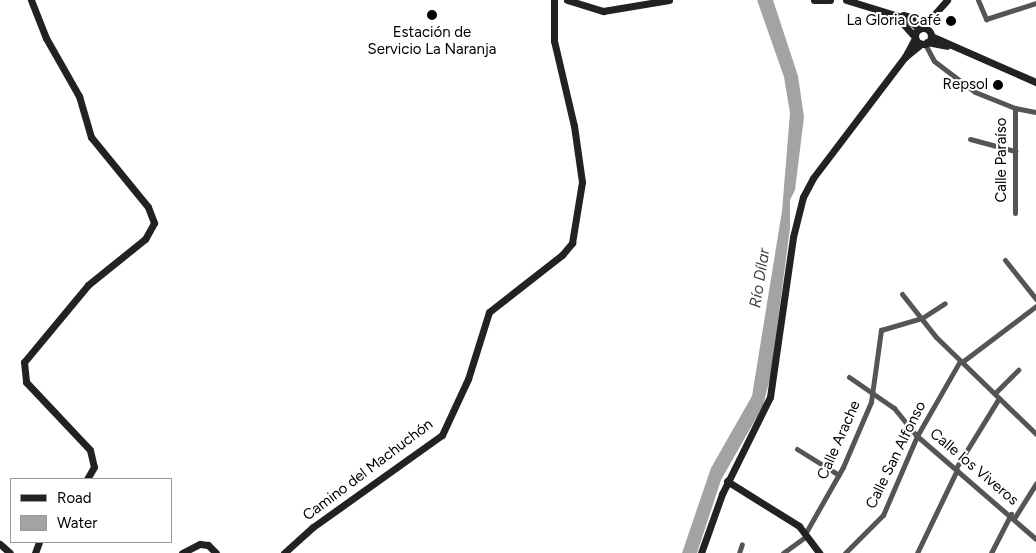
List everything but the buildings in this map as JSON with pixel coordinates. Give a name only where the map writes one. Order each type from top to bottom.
[{"type":"street","name":"Camino del Machuchón","points":[[284,553],[313,527],[442,436],[468,379],[489,312],[562,255],[572,243],[582,182],[574,126],[554,41],[554,0]]},
{"type":"street","points":[[567,0],[603,10],[669,0]]},
{"type":"street","points":[[814,0],[830,0]]},
{"type":"street","points":[[846,0],[908,19],[920,29],[927,39],[934,61],[950,74],[975,92],[1015,108],[1036,112]]},
{"type":"street","points":[[701,553],[728,481],[770,397],[793,237],[803,197],[812,178],[905,57],[920,29],[947,0]]},
{"type":"street","points":[[978,0],[986,19],[1036,3]]},
{"type":"street","points":[[34,1],[46,38],[79,96],[91,137],[148,207],[154,223],[145,239],[88,285],[24,362],[26,382],[90,450],[94,466],[88,478]]},
{"type":"street","points":[[895,15],[922,20],[934,16]]},
{"type":"street","points":[[895,15],[915,37],[950,46],[1036,82]]},
{"type":"street","points":[[905,57],[927,39],[934,16]]},
{"type":"street","name":"Calle Paraíso","points":[[1015,108],[1015,213]]},
{"type":"street","points":[[970,139],[1015,152]]},
{"type":"street","points":[[1005,260],[1036,299]]},
{"type":"street","points":[[902,294],[961,361],[1036,434]]},
{"type":"street","name":"Calle Arache","points":[[783,553],[806,535],[839,475],[873,393],[881,330],[922,318],[945,302]]},
{"type":"street","name":"Calle San Alfonso","points":[[845,553],[883,515],[917,436],[961,361],[1036,306]]},
{"type":"street","points":[[994,393],[1018,370]]},
{"type":"street","name":"Calle los Viveros","points":[[849,377],[894,408],[917,436],[1013,516],[1036,539]]},
{"type":"street","points":[[917,553],[956,469],[1000,398]]},
{"type":"street","points":[[797,449],[839,475]]},
{"type":"street","points":[[728,481],[799,526],[819,553]]},
{"type":"street","name":"Calle los Viveros","points":[[1013,516],[1036,483]]},
{"type":"street","points":[[991,553],[1013,516]]},
{"type":"street","points":[[0,544],[10,553]]},
{"type":"street","points":[[182,553],[200,544],[208,545],[216,553]]},
{"type":"street","points":[[739,553],[742,544]]},
{"type":"water","points":[[757,0],[773,0],[798,76],[804,117],[795,190],[790,200],[790,228],[771,374],[763,406],[721,480],[697,553],[682,553],[711,468],[752,396],[782,211],[790,113],[784,77]]},
{"type":"place","name":"Estación de Servicio La Naranja","points":[[432,15]]},
{"type":"place","name":"La Gloria Café","points":[[951,21]]},
{"type":"place","name":"Repsol","points":[[998,85]]},
{"type":"water label","name":"Río Dílar","points":[[760,278]]}]
